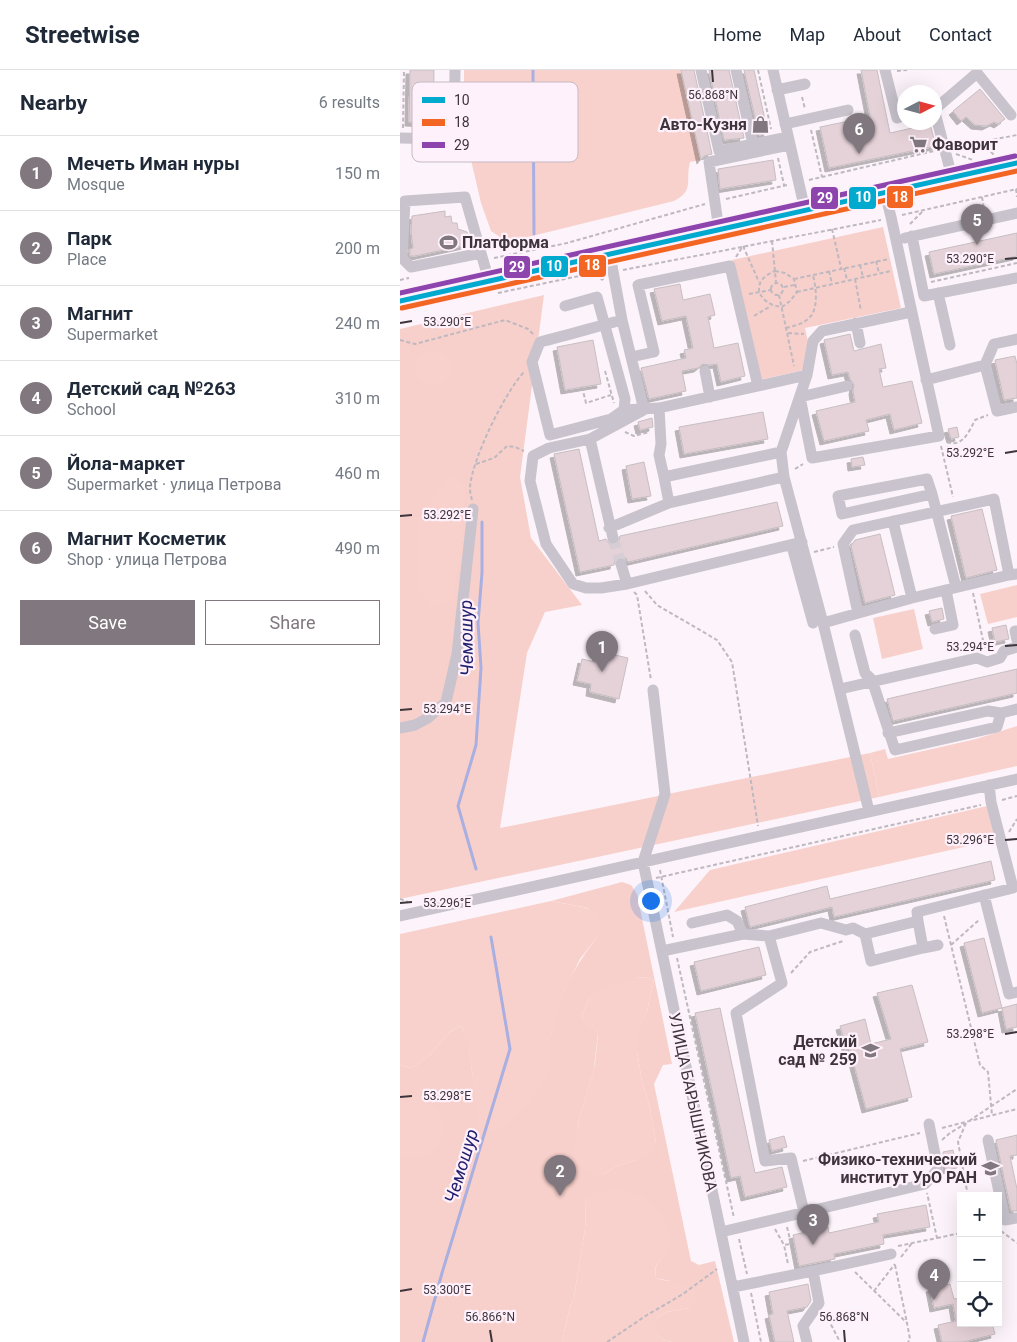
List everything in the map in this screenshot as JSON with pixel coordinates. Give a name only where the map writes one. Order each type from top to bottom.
[{"type":"main road","points":[[400,301],[492,287],[610,255],[1017,163]]},
{"type":"street","points":[[701,70],[719,151],[753,144],[775,144]]},
{"type":"street","points":[[736,70],[753,144]]},
{"type":"street","points":[[773,70],[805,210]]},
{"type":"street","points":[[885,70],[897,118]]},
{"type":"street","points":[[942,103],[977,73],[1012,115]]},
{"type":"street","points":[[778,90],[805,84]]},
{"type":"street","points":[[785,124],[848,110]]},
{"type":"street","points":[[940,130],[952,177]]},
{"type":"street","points":[[719,230],[709,162],[788,141]]},
{"type":"street","points":[[800,397],[812,458],[939,436],[885,193]]},
{"type":"street","points":[[482,256],[411,267],[401,258],[403,201],[465,197],[492,287]]},
{"type":"street","points":[[896,240],[1017,213]]},
{"type":"street","points":[[912,236],[924,296],[1017,278]]},
{"type":"street","points":[[610,255],[622,320],[644,410]]},
{"type":"street","points":[[631,357],[654,352],[638,285],[730,266],[758,386]]},
{"type":"street","points":[[938,293],[950,345]]},
{"type":"street","points":[[565,306],[597,297],[625,399],[624,410]]},
{"type":"street","points":[[808,586],[806,554],[784,477],[781,452],[800,397],[802,376],[813,341],[822,331],[911,312]]},
{"type":"street","points":[[622,320],[540,342],[532,362],[550,435],[610,419],[624,410],[658,408],[802,376]]},
{"type":"street","points":[[860,322],[860,343]]},
{"type":"street","points":[[1017,339],[994,344],[985,365],[997,412],[1017,407]]},
{"type":"street","points":[[926,380],[985,365]]},
{"type":"street","points":[[705,372],[710,397]]},
{"type":"street","points":[[800,397],[847,386]]},
{"type":"street","points":[[658,408],[661,429],[659,455],[669,503]]},
{"type":"street","points":[[644,410],[590,439],[549,448],[533,456],[530,481],[546,544],[573,584],[593,588],[632,583],[802,542]]},
{"type":"street","points":[[590,439],[611,533],[669,503],[784,477]]},
{"type":"street","points":[[664,477],[781,452]]},
{"type":"street","points":[[932,494],[842,514],[838,496],[927,479],[932,494],[936,512],[951,588],[953,625],[935,630]]},
{"type":"street","points":[[818,623],[858,613],[951,588],[1013,575],[994,500],[852,530],[843,544],[858,613]]},
{"type":"street","points":[[400,728],[414,725],[428,718],[446,702],[456,654],[473,509]]},
{"type":"street","points":[[893,520],[912,598]]},
{"type":"street","points":[[793,550],[808,586],[840,689],[869,811]]},
{"type":"street","points":[[621,564],[632,583]]},
{"type":"street","points":[[1017,631],[1015,631],[1017,640]]},
{"type":"street","points":[[855,635],[865,672],[872,680],[895,750],[998,727],[1001,713]]},
{"type":"street","points":[[840,689],[872,680],[977,658],[987,662],[1000,658],[1004,651],[1017,648]]},
{"type":"street","points":[[643,862],[665,794],[653,690]]},
{"type":"street","points":[[888,733],[988,711],[1001,713],[1017,710]]},
{"type":"street","points":[[400,916],[1017,779]]},
{"type":"street","points":[[923,948],[917,912],[1015,885],[989,785]]},
{"type":"street","name":"УЛИЦА БАРЫШНИКОВА","points":[[643,862],[744,1342]]},
{"type":"street","points":[[984,895],[1009,994],[1017,992]]},
{"type":"street","points":[[692,923],[726,915],[737,921],[743,934]]},
{"type":"street","points":[[662,951],[743,934],[769,936],[821,924],[846,930],[853,928],[865,934],[918,921]]},
{"type":"street","points":[[865,934],[871,961],[938,945]]},
{"type":"street","points":[[769,936],[782,983],[736,1013],[765,1161],[791,1158],[804,1212]]},
{"type":"street","points":[[721,1232],[925,1184],[938,1170],[930,1128]]},
{"type":"street","points":[[988,1140],[1005,1220],[1017,1218]]},
{"type":"street","points":[[733,1287],[846,1264],[893,1259]]},
{"type":"street","points":[[807,1342],[804,1326],[819,1303],[813,1271]]},
{"type":"path","points":[[400,130],[402,130],[404,70]]},
{"type":"path","points":[[758,70],[784,186]]},
{"type":"path","points":[[482,256],[568,243],[715,201],[944,149],[1017,135]]},
{"type":"path","points":[[982,142],[995,156]]},
{"type":"path","points":[[492,287],[600,270],[614,272],[891,217],[1016,189],[1017,197]]},
{"type":"path","points":[[832,229],[841,269]]},
{"type":"path","points":[[771,290],[776,282],[772,241]]},
{"type":"path","points":[[743,246],[759,282],[759,292],[764,300],[772,306],[782,307],[797,292],[891,271]]},
{"type":"path","points":[[794,279],[889,259]]},
{"type":"path","points":[[876,261],[879,273]]},
{"type":"path","points":[[928,275],[930,283],[1017,263]]},
{"type":"path","points":[[860,265],[863,277]]},
{"type":"path","points":[[844,268],[847,280]]},
{"type":"path","points":[[759,282],[766,274],[775,271],[785,273],[794,279],[797,292]]},
{"type":"path","points":[[829,272],[832,284]]},
{"type":"path","points":[[589,273],[603,280]]},
{"type":"path","points":[[786,328],[810,318],[815,301],[816,287],[813,275]]},
{"type":"path","points":[[400,280],[409,278]]},
{"type":"path","points":[[855,279],[860,322]]},
{"type":"path","points":[[776,282],[784,287]]},
{"type":"path","points":[[784,287],[796,285]]},
{"type":"path","points":[[779,295],[784,287]]},
{"type":"path","points":[[754,293],[771,290]]},
{"type":"path","points":[[771,290],[772,293],[779,295]]},
{"type":"path","points":[[779,295],[786,328],[802,376]]},
{"type":"path","points":[[764,310],[772,306]]},
{"type":"path","points":[[400,340],[415,344],[505,320],[528,329],[540,342]]},
{"type":"path","points":[[788,333],[818,335]]},
{"type":"path","points":[[473,509],[470,487],[476,464],[493,420],[520,376],[532,362]]},
{"type":"path","points":[[582,387],[586,403],[611,395]]},
{"type":"path","points":[[939,436],[952,444],[961,442],[968,435],[975,420],[997,412]]},
{"type":"path","points":[[614,427],[634,436],[661,429]]},
{"type":"path","points":[[939,436],[955,507]]},
{"type":"path","points":[[476,464],[494,458],[507,446],[515,447],[533,456]]},
{"type":"path","points":[[784,477],[812,458]]},
{"type":"path","points":[[806,554],[843,544]]},
{"type":"path","points":[[632,583],[637,595],[653,690]]},
{"type":"path","points":[[632,583],[657,605],[716,640],[732,662],[760,835]]},
{"type":"path","points":[[971,584],[987,662]]},
{"type":"path","points":[[647,880],[1017,796]]},
{"type":"path","points":[[658,858],[675,949],[761,1342]]},
{"type":"path","points":[[400,899],[408,902]]},
{"type":"path","points":[[941,906],[980,1065],[988,1072],[992,1116]]},
{"type":"path","points":[[950,944],[988,912]]},
{"type":"path","points":[[782,983],[810,952],[856,937],[853,928]]},
{"type":"path","points":[[933,1148],[950,1133],[1017,1089]]},
{"type":"path","points":[[792,1163],[930,1128],[966,1123],[1017,1110]]},
{"type":"path","points":[[966,1123],[958,1142],[967,1192]]},
{"type":"path","points":[[925,1184],[937,1238]]},
{"type":"path","points":[[784,1245],[791,1244],[785,1217]]},
{"type":"path","points":[[770,1221],[784,1245],[788,1267],[797,1274]]},
{"type":"path","points":[[1002,1232],[1017,1243]]},
{"type":"path","points":[[909,1341],[891,1248],[957,1234]]},
{"type":"path","points":[[874,1291],[893,1259],[912,1243]]},
{"type":"path","points":[[607,1342],[683,1294],[727,1261]]},
{"type":"path","points":[[846,1264],[907,1323]]},
{"type":"shaded area","points":[[464,70],[681,70],[701,160],[690,162],[687,189],[681,197],[674,201],[516,240],[500,237],[491,231],[481,203],[471,162],[578,162],[578,82],[464,82]]},
{"type":"shaded area","points":[[883,227],[901,308],[805,328],[814,368],[758,380],[732,260]]},
{"type":"shaded area","points":[[544,295],[520,477],[531,538],[582,605],[545,612],[527,653],[500,828],[870,753],[879,797],[400,899],[400,329]]},
{"type":"shaded area","points":[[433,351],[440,352],[445,356],[449,361],[449,375],[445,380],[440,384],[433,385],[426,384],[421,380],[417,375],[416,368],[417,361],[421,356],[426,352]]},
{"type":"shaded area","points":[[451,475],[465,488],[461,547],[453,599],[433,607],[419,589],[419,522],[424,510]]},
{"type":"shaded area","points":[[1017,585],[1017,617],[988,624],[980,594]]},
{"type":"shaded area","points":[[914,609],[923,649],[882,659],[873,618]]},
{"type":"shaded area","points":[[1017,726],[1017,766],[879,797],[870,753],[885,749],[888,759],[976,739]]},
{"type":"shaded area","points":[[987,806],[995,840],[674,912],[710,870]]},
{"type":"shaded area","points":[[622,882],[631,885],[637,894],[672,1064],[663,1065],[654,1084],[691,1261],[699,1265],[715,1261],[734,1342],[672,1342],[666,1341],[659,1336],[653,1329],[658,1317],[667,1312],[689,1308],[670,1281],[656,1278],[655,1271],[657,1266],[665,1256],[586,1199],[585,1229],[574,1297],[570,1306],[562,1342],[400,1342],[400,1065],[412,1068],[430,1055],[450,1032],[461,1026],[468,1039],[478,1103],[551,1068],[551,1037],[557,1009],[575,970],[599,935],[588,908],[551,901]],"holes":[[[638,977],[654,980],[647,1011],[636,1034],[642,1082],[649,1103],[656,1143],[637,1160],[617,1166],[602,1175],[577,1127],[594,1068],[598,1033],[594,1027],[584,1022],[582,1015],[589,998]]]},
{"type":"shaded area","points":[[551,901],[587,908],[598,915],[601,927],[599,935],[580,959],[564,991],[551,1037],[551,1068],[533,1097],[504,1126],[494,1132],[479,1128],[469,1048],[461,1026],[450,1032],[430,1055],[412,1068],[400,1065],[400,934]]},
{"type":"shaded area","points":[[638,977],[654,980],[647,1011],[637,1034],[637,1051],[656,1143],[647,1155],[637,1160],[617,1166],[602,1175],[587,1173],[575,1158],[574,1153],[577,1127],[595,1064],[598,1034],[594,1027],[584,1023],[582,1015],[589,998],[602,989]]},
{"type":"shaded area","points":[[414,1096],[429,1102],[439,1112],[443,1123],[442,1135],[437,1146],[428,1154],[416,1158],[400,1156],[400,1099]]},
{"type":"shaded area","points":[[618,1190],[635,1193],[644,1198],[662,1216],[669,1232],[670,1248],[666,1256],[656,1267],[656,1278],[683,1283],[696,1292],[695,1302],[689,1308],[667,1312],[658,1317],[654,1329],[661,1338],[672,1342],[562,1342],[570,1306],[574,1297],[585,1229],[586,1199],[598,1192]]},
{"type":"building","points":[[410,70],[434,70],[434,82],[412,82],[412,122],[409,122]]},
{"type":"building","points":[[681,70],[694,70],[712,154],[704,156],[701,160]]},
{"type":"building","points":[[709,70],[729,70],[744,138],[724,140]]},
{"type":"building","points":[[744,70],[754,70],[768,133],[759,135]]},
{"type":"building","points":[[861,70],[877,70],[890,133],[903,130],[932,130],[936,146],[829,168],[820,127],[849,121],[853,141],[874,136]]},
{"type":"building","points":[[980,89],[1005,119],[998,124],[994,122],[986,126],[975,125],[966,117],[961,121],[953,111]]},
{"type":"building","points":[[773,160],[776,180],[720,189],[718,169]]},
{"type":"building","points":[[445,211],[445,217],[451,216],[452,223],[457,223],[458,229],[467,232],[471,244],[410,256],[410,249],[413,248],[412,216]]},
{"type":"building","points":[[1017,233],[1017,256],[934,274],[929,252]]},
{"type":"building","points":[[680,284],[683,300],[710,294],[715,315],[708,317],[714,348],[738,343],[745,376],[721,382],[717,364],[703,364],[698,368],[682,371],[686,391],[649,399],[641,368],[686,358],[684,350],[693,348],[686,316],[662,321],[654,289]]},
{"type":"building","points":[[850,334],[854,351],[881,344],[886,368],[879,369],[883,387],[912,381],[922,423],[894,430],[890,414],[866,420],[869,431],[824,441],[816,411],[855,402],[854,385],[848,372],[832,375],[824,340]]},
{"type":"building","points":[[593,340],[601,384],[565,390],[557,347]]},
{"type":"building","points":[[1015,356],[1017,364],[1017,398],[1004,400],[995,360]]},
{"type":"building","points":[[763,412],[768,439],[684,454],[679,427]]},
{"type":"building","points":[[652,418],[653,427],[640,430],[638,422]]},
{"type":"building","points":[[957,427],[959,437],[951,439],[948,429]]},
{"type":"building","points":[[579,449],[599,541],[606,539],[610,545],[618,544],[620,536],[777,502],[783,526],[628,562],[626,558],[619,557],[615,559],[614,565],[580,572],[554,454]]},
{"type":"building","points":[[863,457],[865,465],[852,467],[851,459]]},
{"type":"building","points":[[644,462],[651,496],[632,499],[626,466]]},
{"type":"building","points":[[982,509],[997,570],[966,578],[951,516]]},
{"type":"building","points":[[880,534],[895,595],[865,603],[851,546],[855,540]]},
{"type":"building","points":[[942,608],[944,619],[932,622],[929,611]]},
{"type":"building","points":[[1006,625],[1009,639],[995,642],[992,628]]},
{"type":"building","points":[[598,651],[628,658],[619,699],[590,692],[591,684],[577,681],[582,659],[595,662]]},
{"type":"building","points":[[1017,669],[1017,693],[893,721],[887,699]]},
{"type":"building","points":[[991,861],[995,880],[834,917],[832,907],[750,927],[745,907],[827,886],[830,899]]},
{"type":"building","points":[[984,938],[1002,1008],[982,1013],[964,943]]},
{"type":"building","points":[[759,947],[766,975],[701,991],[694,962]]},
{"type":"building","points":[[912,985],[928,1042],[900,1049],[912,1097],[866,1109],[849,1046],[846,1047],[840,1026],[865,1019],[871,1044],[891,1039],[877,993]]},
{"type":"building","points":[[1017,1004],[1017,1027],[1006,1029],[1002,1008]]},
{"type":"building","points":[[720,1008],[755,1173],[782,1167],[787,1187],[745,1197],[740,1176],[731,1178],[695,1013]]},
{"type":"building","points":[[1017,1135],[1017,1155],[1010,1156],[1017,1189],[1017,1211],[1011,1211],[996,1140]]},
{"type":"building","points":[[784,1136],[787,1147],[772,1151],[769,1140]]},
{"type":"building","points":[[953,1150],[957,1168],[946,1170],[943,1152]]},
{"type":"building","points":[[926,1205],[930,1227],[883,1235],[884,1244],[834,1254],[835,1259],[799,1266],[793,1235],[828,1227],[829,1233],[879,1222],[877,1214]]},
{"type":"building","points":[[808,1284],[811,1301],[807,1307],[787,1311],[794,1342],[775,1342],[769,1315],[773,1314],[769,1292]]},
{"type":"building","points":[[950,1284],[954,1299],[957,1299],[957,1327],[993,1327],[995,1334],[963,1342],[942,1342],[938,1325],[956,1321],[953,1304],[934,1308],[930,1288]]},
{"type":"waterway","name":"Чемошур","points":[[533,70],[533,82]]},
{"type":"waterway","name":"Чемошур","points":[[534,162],[534,234]]},
{"type":"waterway","name":"Чемошур","points":[[476,869],[458,806],[476,745],[481,668],[478,623],[482,573],[482,522]]},
{"type":"waterway","name":"Чемошур","points":[[423,1342],[510,1049],[491,937]]},
{"type":"tunnel","points":[[613,538],[621,564]]},
{"type":"transit line","name":"29","points":[[400,293],[1015,156]]},
{"type":"transit line","name":"10","points":[[400,301],[1017,163]]},
{"type":"transit line","name":"18","points":[[402,308],[1017,171]]},
{"type":"place","name":"Авто-Кузня","points":[[761,124]]},
{"type":"place","name":"Фаворит","points":[[918,144]]},
{"type":"place","name":"Магнит Косметик","points":[[859,154]]},
{"type":"place","name":"Платформа","points":[[448,242]]},
{"type":"place","name":"Йола-маркет","points":[[977,245]]},
{"type":"place","name":"Мечеть Иман нуры","points":[[602,672]]},
{"type":"place","name":"Детский сад № 259","points":[[871,1050]]},
{"type":"place","name":"Физико-технический институт УрО РАН","points":[[991,1168]]},
{"type":"place","name":"Парк","points":[[560,1196]]},
{"type":"place","name":"Магнит","points":[[813,1245]]},
{"type":"place","name":"Детский сад №263","points":[[934,1300]]}]
